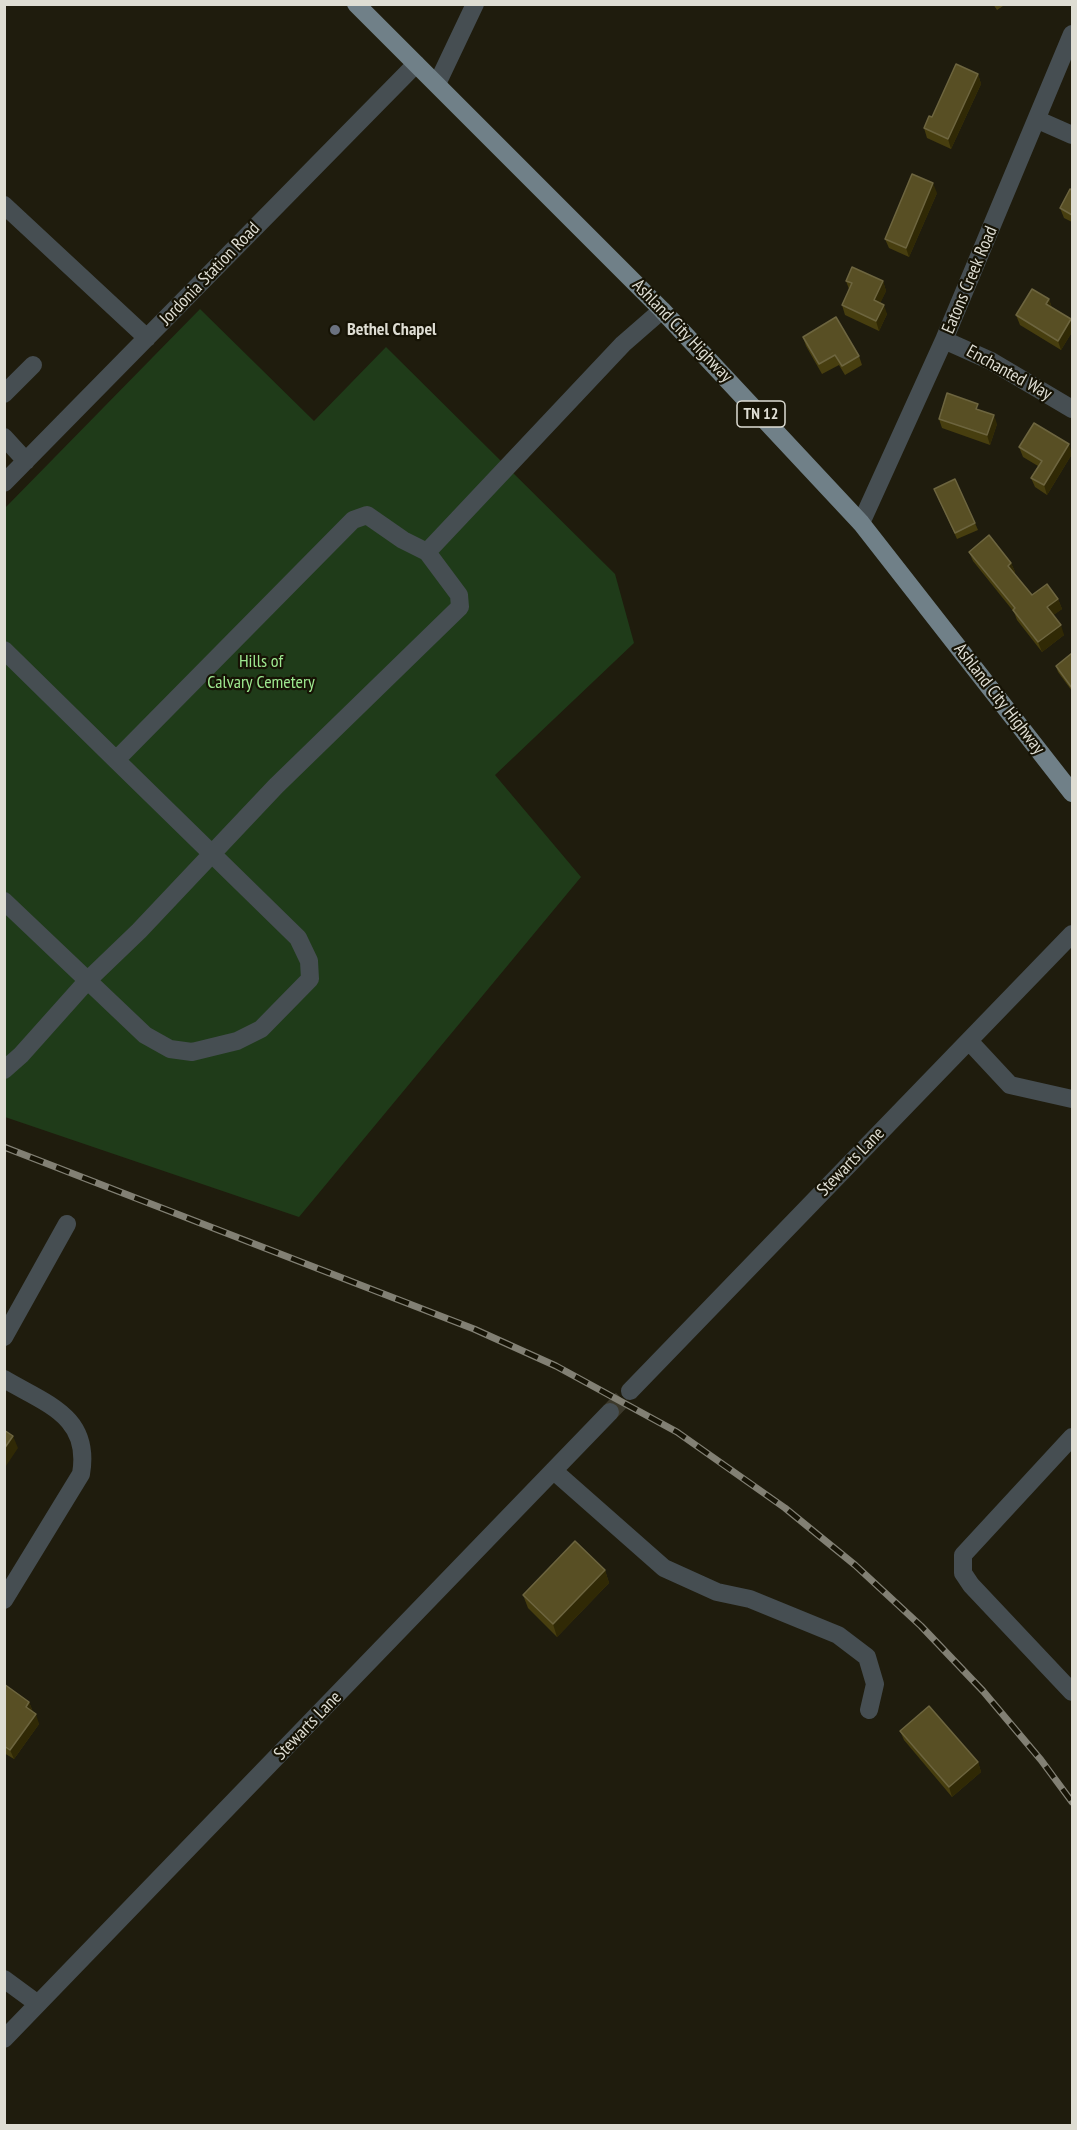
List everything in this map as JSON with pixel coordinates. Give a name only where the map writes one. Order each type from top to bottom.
[{"type":"main road","name":"Ashland City Highway","points":[[356,4],[662,310],[861,523],[1072,793]]},
{"type":"street","points":[[436,84],[475,4]]},
{"type":"street","name":"Eatons Creek Road","points":[[861,523],[944,340],[1038,120],[1072,34]]},
{"type":"street","name":"Jordonia Station Road","points":[[4,483],[416,64]]},
{"type":"street","points":[[1038,120],[1072,135]]},
{"type":"street","points":[[4,205],[147,338]]},
{"type":"street","points":[[427,552],[623,344],[662,310]]},
{"type":"street","name":"Enchanted Way","points":[[944,340],[991,361],[1072,409]]},
{"type":"street","points":[[4,394],[33,365]]},
{"type":"street","points":[[4,437],[26,461]]},
{"type":"street","points":[[4,1070],[21,1055],[88,980],[139,931],[276,786],[460,607],[459,595],[427,552],[403,540],[368,515],[353,520],[116,760]]},
{"type":"street","points":[[4,650],[298,938],[309,961],[310,978],[261,1029],[237,1041],[192,1053],[170,1050],[145,1035],[4,901]]},
{"type":"street","name":"Stewarts Lane","points":[[630,1391],[1072,934]]},
{"type":"street","points":[[969,1041],[1010,1085],[1072,1099]]},
{"type":"street","points":[[4,1337],[67,1224]]},
{"type":"street","points":[[4,1378],[65,1415],[81,1439],[84,1457],[81,1474],[4,1600]]},
{"type":"street","name":"Stewarts Lane","points":[[4,2039],[610,1412]]},
{"type":"street","points":[[1072,1437],[963,1555],[963,1573],[971,1585],[1072,1692]]},
{"type":"street","points":[[554,1471],[664,1568],[717,1592],[750,1599],[838,1635],[867,1657],[875,1684],[869,1710]]},
{"type":"street","points":[[4,1979],[38,2004]]},
{"type":"green space","name":"Hills of Calvary Cemetery","points":[[200,309],[314,421],[386,347],[615,574],[634,643],[495,775],[581,877],[299,1217],[5,1117],[5,508]]},
{"type":"building","points":[[956,64],[978,74],[948,139],[924,128],[929,116],[932,117]]},
{"type":"building","points":[[912,174],[933,183],[906,248],[885,239]]},
{"type":"building","points":[[1070,189],[1072,190],[1072,215],[1060,208]]},
{"type":"building","points":[[852,267],[883,281],[874,300],[884,305],[876,321],[842,305],[852,283],[846,281]]},
{"type":"building","points":[[1032,289],[1049,299],[1046,304],[1071,319],[1058,341],[1016,315]]},
{"type":"building","points":[[836,317],[859,356],[842,366],[835,355],[819,364],[803,337]]},
{"type":"building","points":[[947,393],[978,404],[976,409],[994,415],[987,435],[939,419]]},
{"type":"building","points":[[1034,423],[1069,444],[1044,485],[1031,478],[1042,461],[1019,447]]},
{"type":"building","points":[[955,479],[975,523],[955,533],[934,489]]},
{"type":"building","points":[[989,535],[1011,563],[1008,566],[1032,595],[1047,584],[1058,599],[1047,607],[1061,625],[1038,642],[1013,610],[1015,608],[969,552]]},
{"type":"building","points":[[1072,653],[1072,688],[1056,666]]},
{"type":"building","points":[[4,1430],[13,1436],[4,1449]]},
{"type":"building","points":[[575,1541],[605,1570],[553,1624],[523,1595]]},
{"type":"building","points":[[4,1684],[29,1702],[26,1707],[36,1714],[10,1750],[4,1746]]},
{"type":"building","points":[[929,1706],[978,1762],[949,1787],[900,1731]]},
{"type":"tunnel","points":[[610,1412],[630,1391]]},
{"type":"railway","points":[[4,1147],[474,1329],[556,1366],[677,1432],[785,1508],[855,1565],[921,1626],[983,1691],[1041,1760],[1072,1802]]},
{"type":"place","name":"Bethel Chapel","points":[[335,330]]}]
